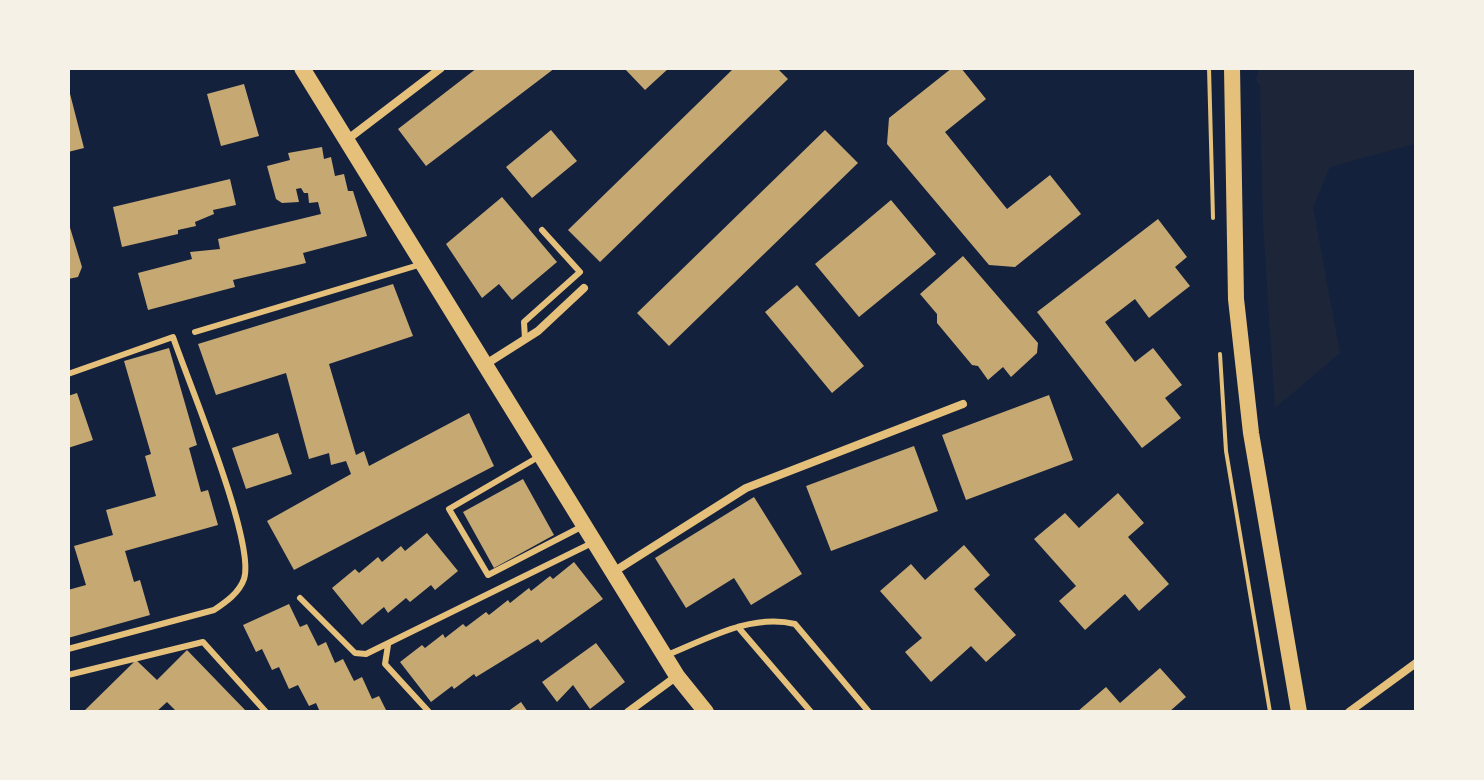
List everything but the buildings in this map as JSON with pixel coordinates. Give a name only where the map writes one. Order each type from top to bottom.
[{"type":"main road","points":[[302,68],[422,264],[544,454],[677,676],[706,712]]},
{"type":"main road","points":[[1232,68],[1236,299],[1251,433],[1299,712]]},
{"type":"street","points":[[348,139],[441,68]]},
{"type":"street","points":[[486,364],[525,339],[584,288]]},
{"type":"street","points":[[615,571],[746,488],[963,404]]},
{"type":"street","points":[[1349,712],[1416,663]]},
{"type":"street","points":[[628,712],[677,676]]},
{"type":"lane","points":[[525,339],[524,322],[580,272],[542,230]]},
{"type":"lane","points":[[195,332],[422,264]]},
{"type":"lane","points":[[68,374],[173,337],[236,517],[247,559],[244,580],[232,598],[214,610],[68,649]]},
{"type":"lane","points":[[544,454],[449,509],[488,575],[587,524]]},
{"type":"lane","points":[[300,598],[355,653],[366,654],[596,541]]},
{"type":"lane","points":[[665,656],[738,627],[781,620],[795,624],[869,712]]},
{"type":"lane","points":[[738,627],[811,712]]},
{"type":"lane","points":[[68,675],[203,642],[266,712]]},
{"type":"lane","points":[[388,645],[385,664],[429,712]]},
{"type":"shaded area","points":[[1259,68],[1416,68],[1416,154],[1414,144],[1330,167],[1313,207],[1340,353],[1275,408],[1263,223],[1260,86],[1256,80]]}]
